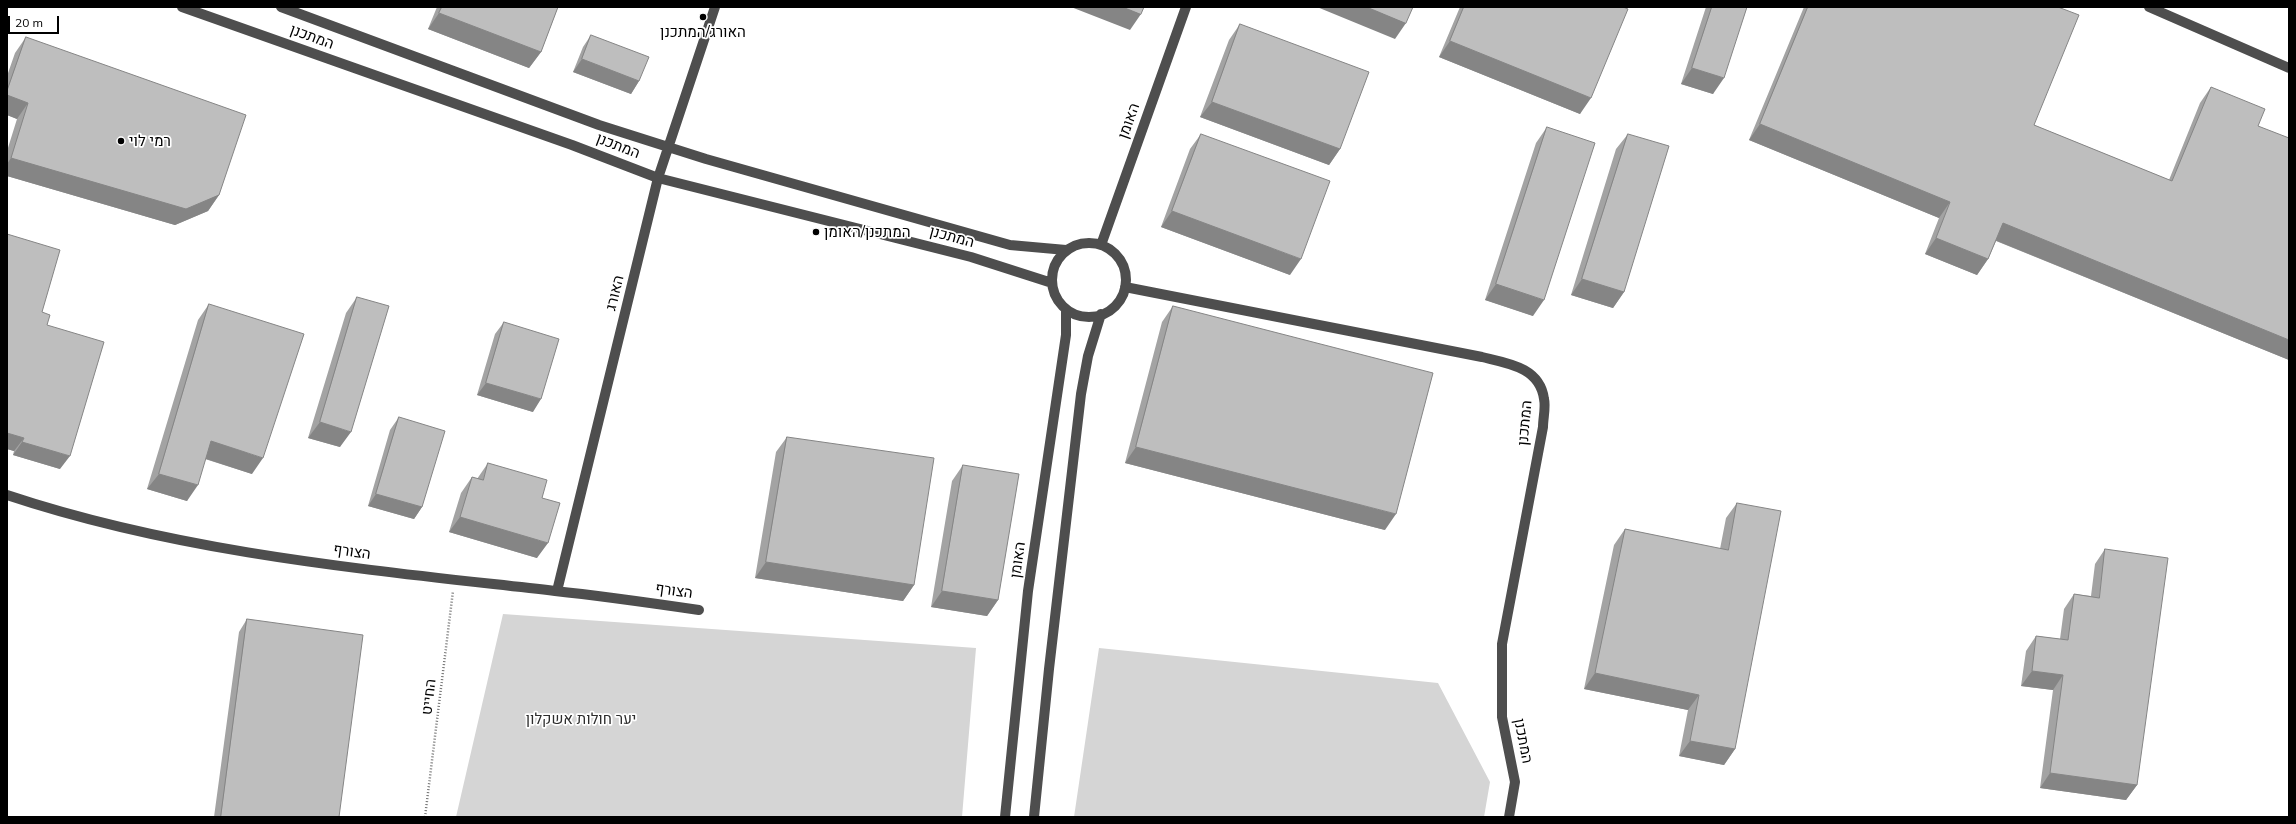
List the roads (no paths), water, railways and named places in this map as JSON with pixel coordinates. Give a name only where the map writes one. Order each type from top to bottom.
[{"type":"street","name":"המתכנן","points":[[182,7],[572,145],[658,178],[971,258],[1052,283]]},
{"type":"street","name":"המתכנן","points":[[281,7],[599,125],[667,147],[1010,244],[1066,250]]},
{"type":"street","name":"האורג","points":[[557,591],[658,178],[667,147],[715,7]]},
{"type":"street","name":"האומן","points":[[1101,245],[1186,7]]},
{"type":"street","points":[[2149,7],[2289,68]]},
{"type":"street","points":[[1089,243],[1101,245],[1110,249],[1120,261],[1126,276],[1125,286],[1121,298],[1112,308],[1101,314],[1083,316],[1066,309],[1054,293],[1052,283],[1055,265],[1066,250],[1077,244],[1089,243]]},
{"type":"street","name":"המתכנן","points":[[1125,286],[1482,357],[1519,366],[1536,378],[1544,398],[1543,426],[1502,644],[1502,717],[1515,782],[1509,817]]},
{"type":"street","name":"האומן","points":[[1005,817],[1028,591],[1066,335],[1066,309]]},
{"type":"street","points":[[1034,817],[1081,394],[1088,356],[1101,314]]},
{"type":"street","name":"הצורף","points":[[7,495],[130,529],[361,569],[557,591],[699,610]]},
{"type":"place","name":"האורג/המתכנן","points":[[703,17]]},
{"type":"place","name":"רמי לוי","points":[[121,141]]},
{"type":"place","name":"המתכנן/האומן","points":[[816,232]]},
{"type":"park label","name":"יער חולות אשקלון","points":[[581,719]]}]
